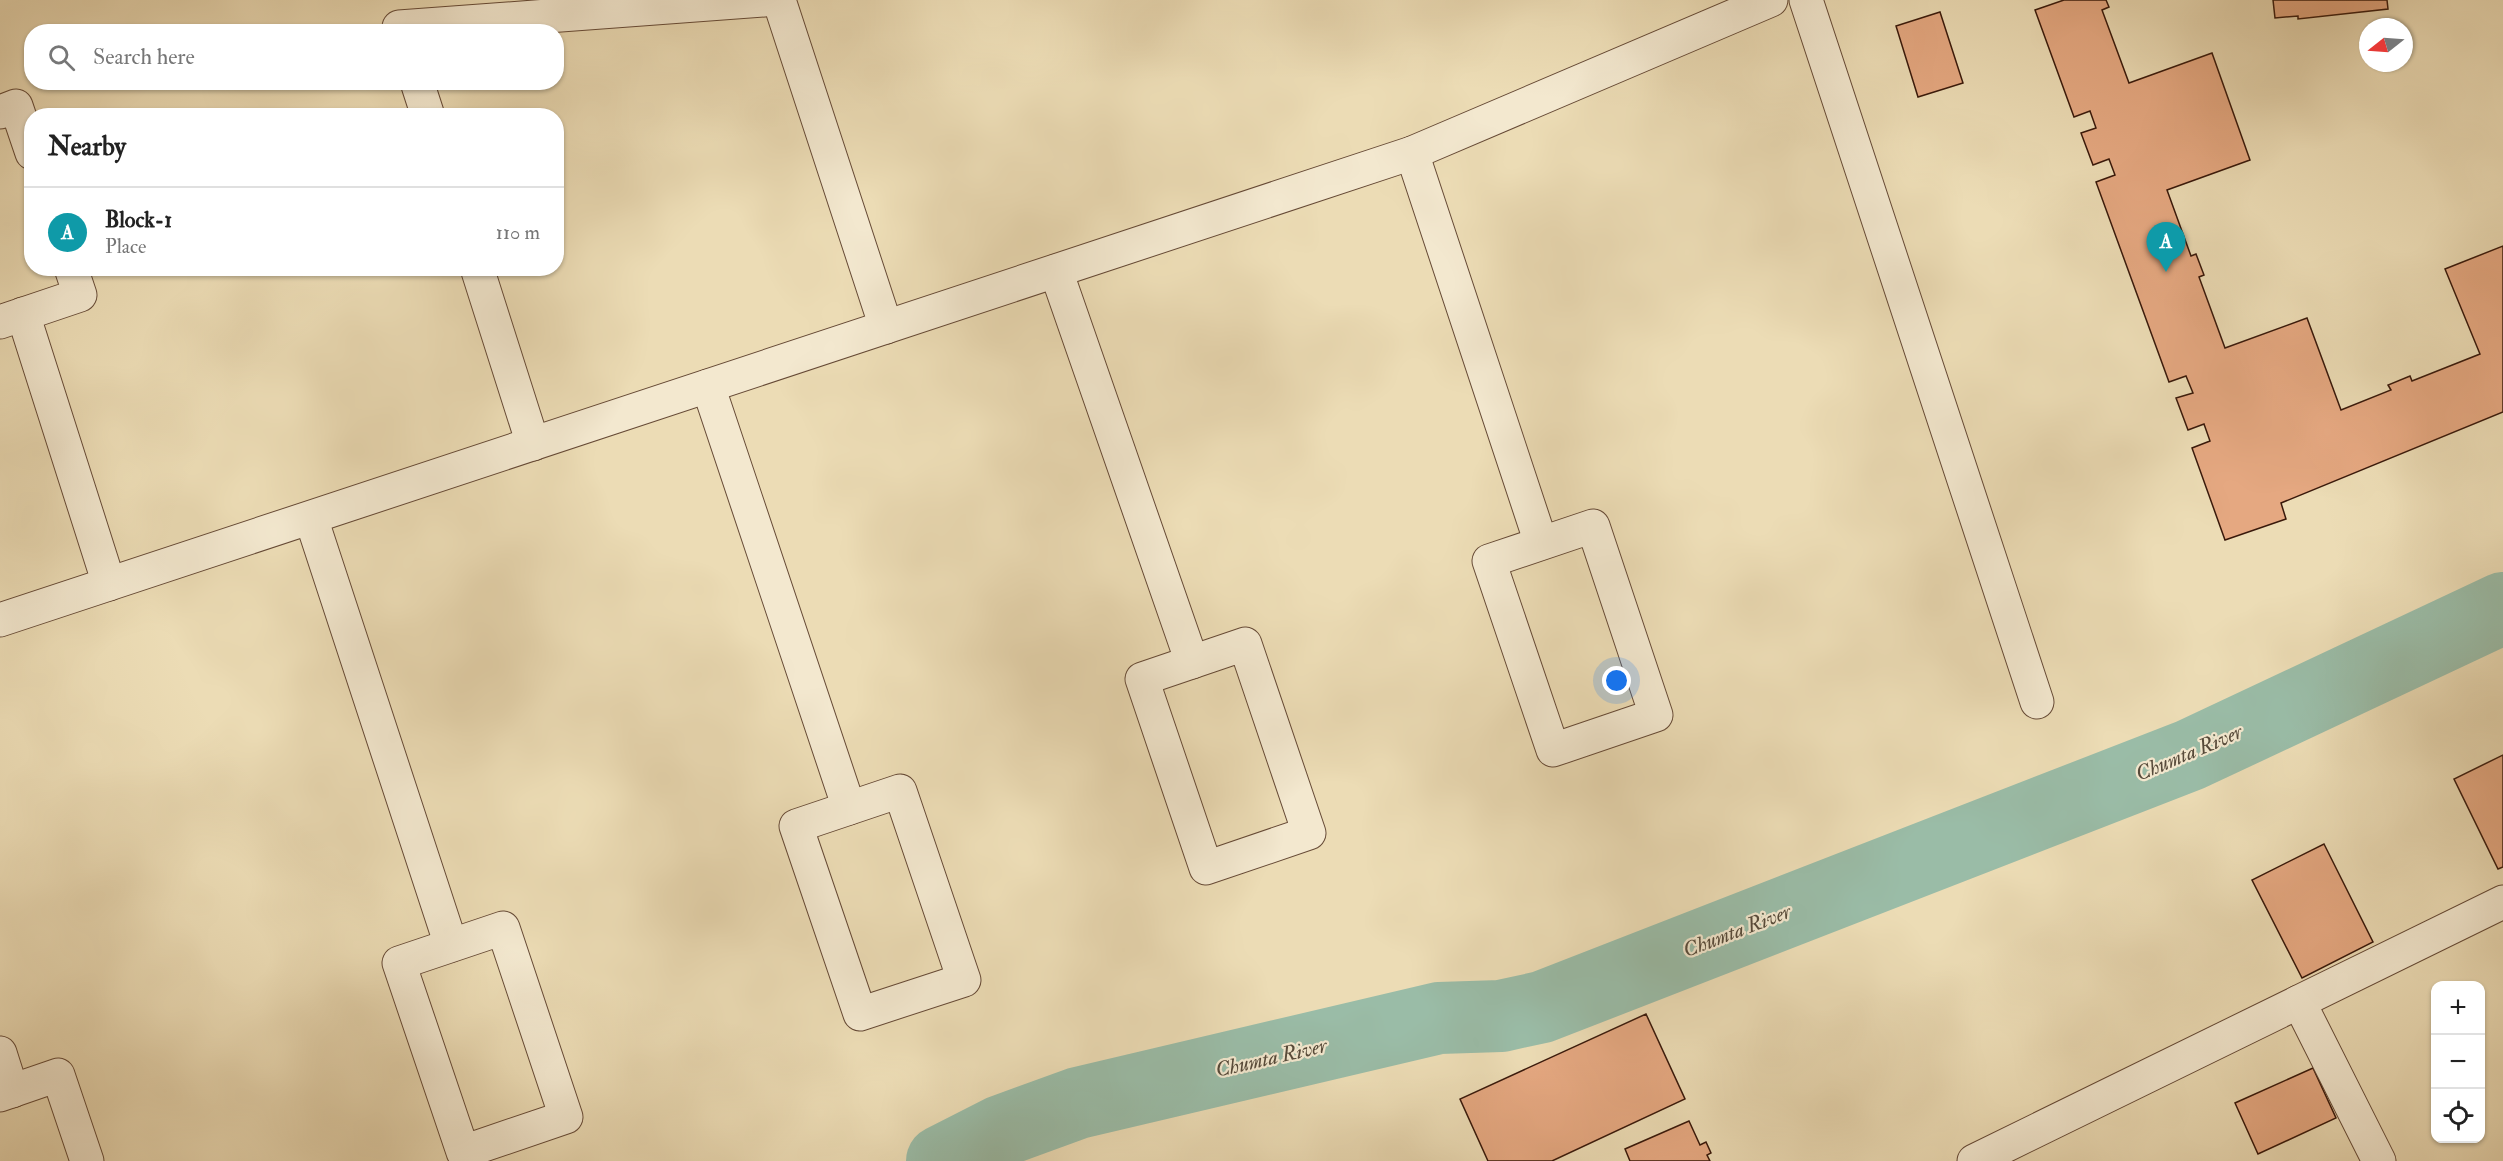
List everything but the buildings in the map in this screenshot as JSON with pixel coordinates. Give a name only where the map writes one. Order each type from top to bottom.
[{"type":"street","points":[[440,24],[764,0]]},
{"type":"street","points":[[779,0],[886,327]]},
{"type":"street","points":[[0,620],[1412,153],[1771,0]]},
{"type":"street","points":[[1806,0],[2037,702]]},
{"type":"street","points":[[420,90],[425,108]]},
{"type":"street","points":[[0,112],[16,106],[24,130]]},
{"type":"street","points":[[1412,153],[1541,543]]},
{"type":"street","points":[[1056,271],[1192,662]]},
{"type":"street","points":[[74,276],[80,295],[12,318],[109,584]]},
{"type":"street","points":[[480,276],[533,444]]},
{"type":"street","points":[[708,386],[849,807]]},
{"type":"street","points":[[311,518],[451,945]]},
{"type":"street","points":[[1593,526],[1656,715],[1553,750],[1489,561],[1541,543],[1593,526]]},
{"type":"street","points":[[1245,644],[1309,833],[1206,868],[1142,679],[1192,662],[1245,644]]},
{"type":"street","points":[[900,791],[964,980],[860,1014],[796,826],[849,807],[900,791]]},
{"type":"street","points":[[1974,1161],[2503,902]]},
{"type":"street","points":[[502,928],[566,1117],[463,1152],[399,963],[451,945],[502,928]]},
{"type":"street","points":[[2299,1002],[2379,1161]]},
{"type":"street","points":[[0,1053],[6,1093],[58,1075],[87,1161]]},
{"type":"waterway","name":"Chumta River","points":[[942,1161],[1001,1131],[1078,1103],[1439,1018],[1501,1016],[1542,1007],[2190,755],[2503,608]]},
{"type":"place","name":"Block-1","points":[[2166,272]]}]
